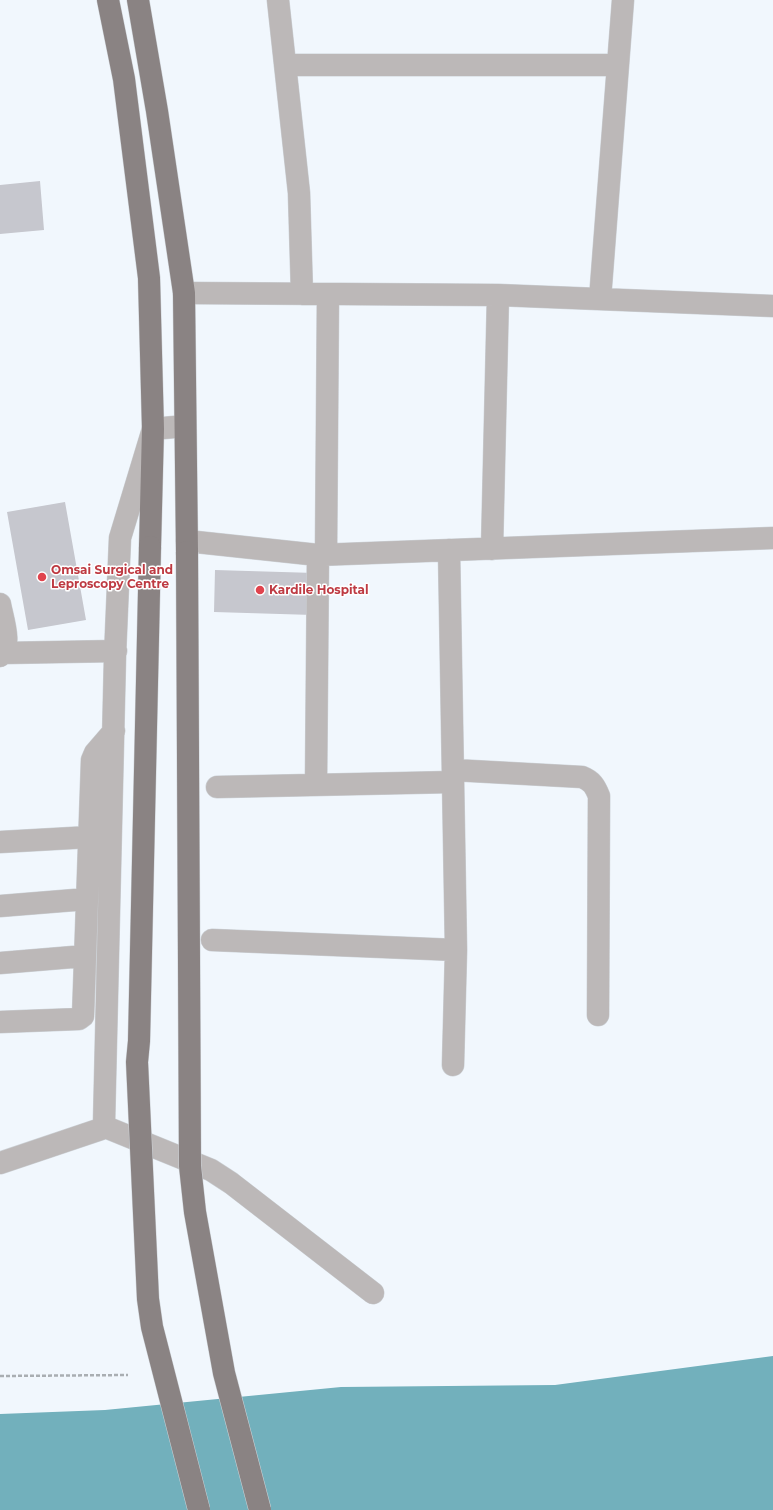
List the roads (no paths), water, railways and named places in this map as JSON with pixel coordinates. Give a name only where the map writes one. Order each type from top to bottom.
[{"type":"main road","points":[[108,0],[124,79],[149,278],[153,429],[139,1041],[137,1062],[148,1300],[152,1327],[199,1510]]},
{"type":"main road","points":[[138,0],[157,111],[183,284],[187,546],[190,1166],[195,1212],[225,1378],[260,1510]]},
{"type":"main road","points":[[149,278],[183,284]]},
{"type":"street","points":[[278,0],[299,193],[302,294]]},
{"type":"street","points":[[600,299],[622,0]]},
{"type":"street","points":[[285,65],[618,65]]},
{"type":"street","points":[[183,284],[302,294],[498,296],[773,306]]},
{"type":"street","points":[[316,785],[328,294]]},
{"type":"street","points":[[492,549],[498,296]]},
{"type":"street","points":[[103,1126],[120,538],[153,429],[185,426]]},
{"type":"street","points":[[187,546],[322,555],[773,538]]},
{"type":"street","points":[[449,550],[456,950],[453,1065]]},
{"type":"street","points":[[0,604],[7,642],[2,654],[116,651]]},
{"type":"street","points":[[0,1022],[81,1018],[83,1016],[93,756],[114,731]]},
{"type":"street","points":[[217,787],[316,785],[453,776],[582,777],[590,781],[596,788],[599,796],[598,1015]]},
{"type":"street","points":[[0,842],[90,837]]},
{"type":"street","points":[[0,906],[87,900]]},
{"type":"street","points":[[212,940],[456,950]]},
{"type":"street","points":[[0,963],[85,956]]},
{"type":"street","points":[[0,1163],[100,1129],[103,1126]]},
{"type":"street","points":[[103,1126],[211,1170],[232,1183],[373,1292]]},
{"type":"water","points":[[773,1356],[773,1510],[0,1510],[0,1414],[105,1410],[341,1387],[555,1385]]},
{"type":"place","name":"Omsai Surgical and Leproscopy Centre","points":[[42,577]]},
{"type":"place","name":"Kardile Hospital","points":[[260,590]]}]
